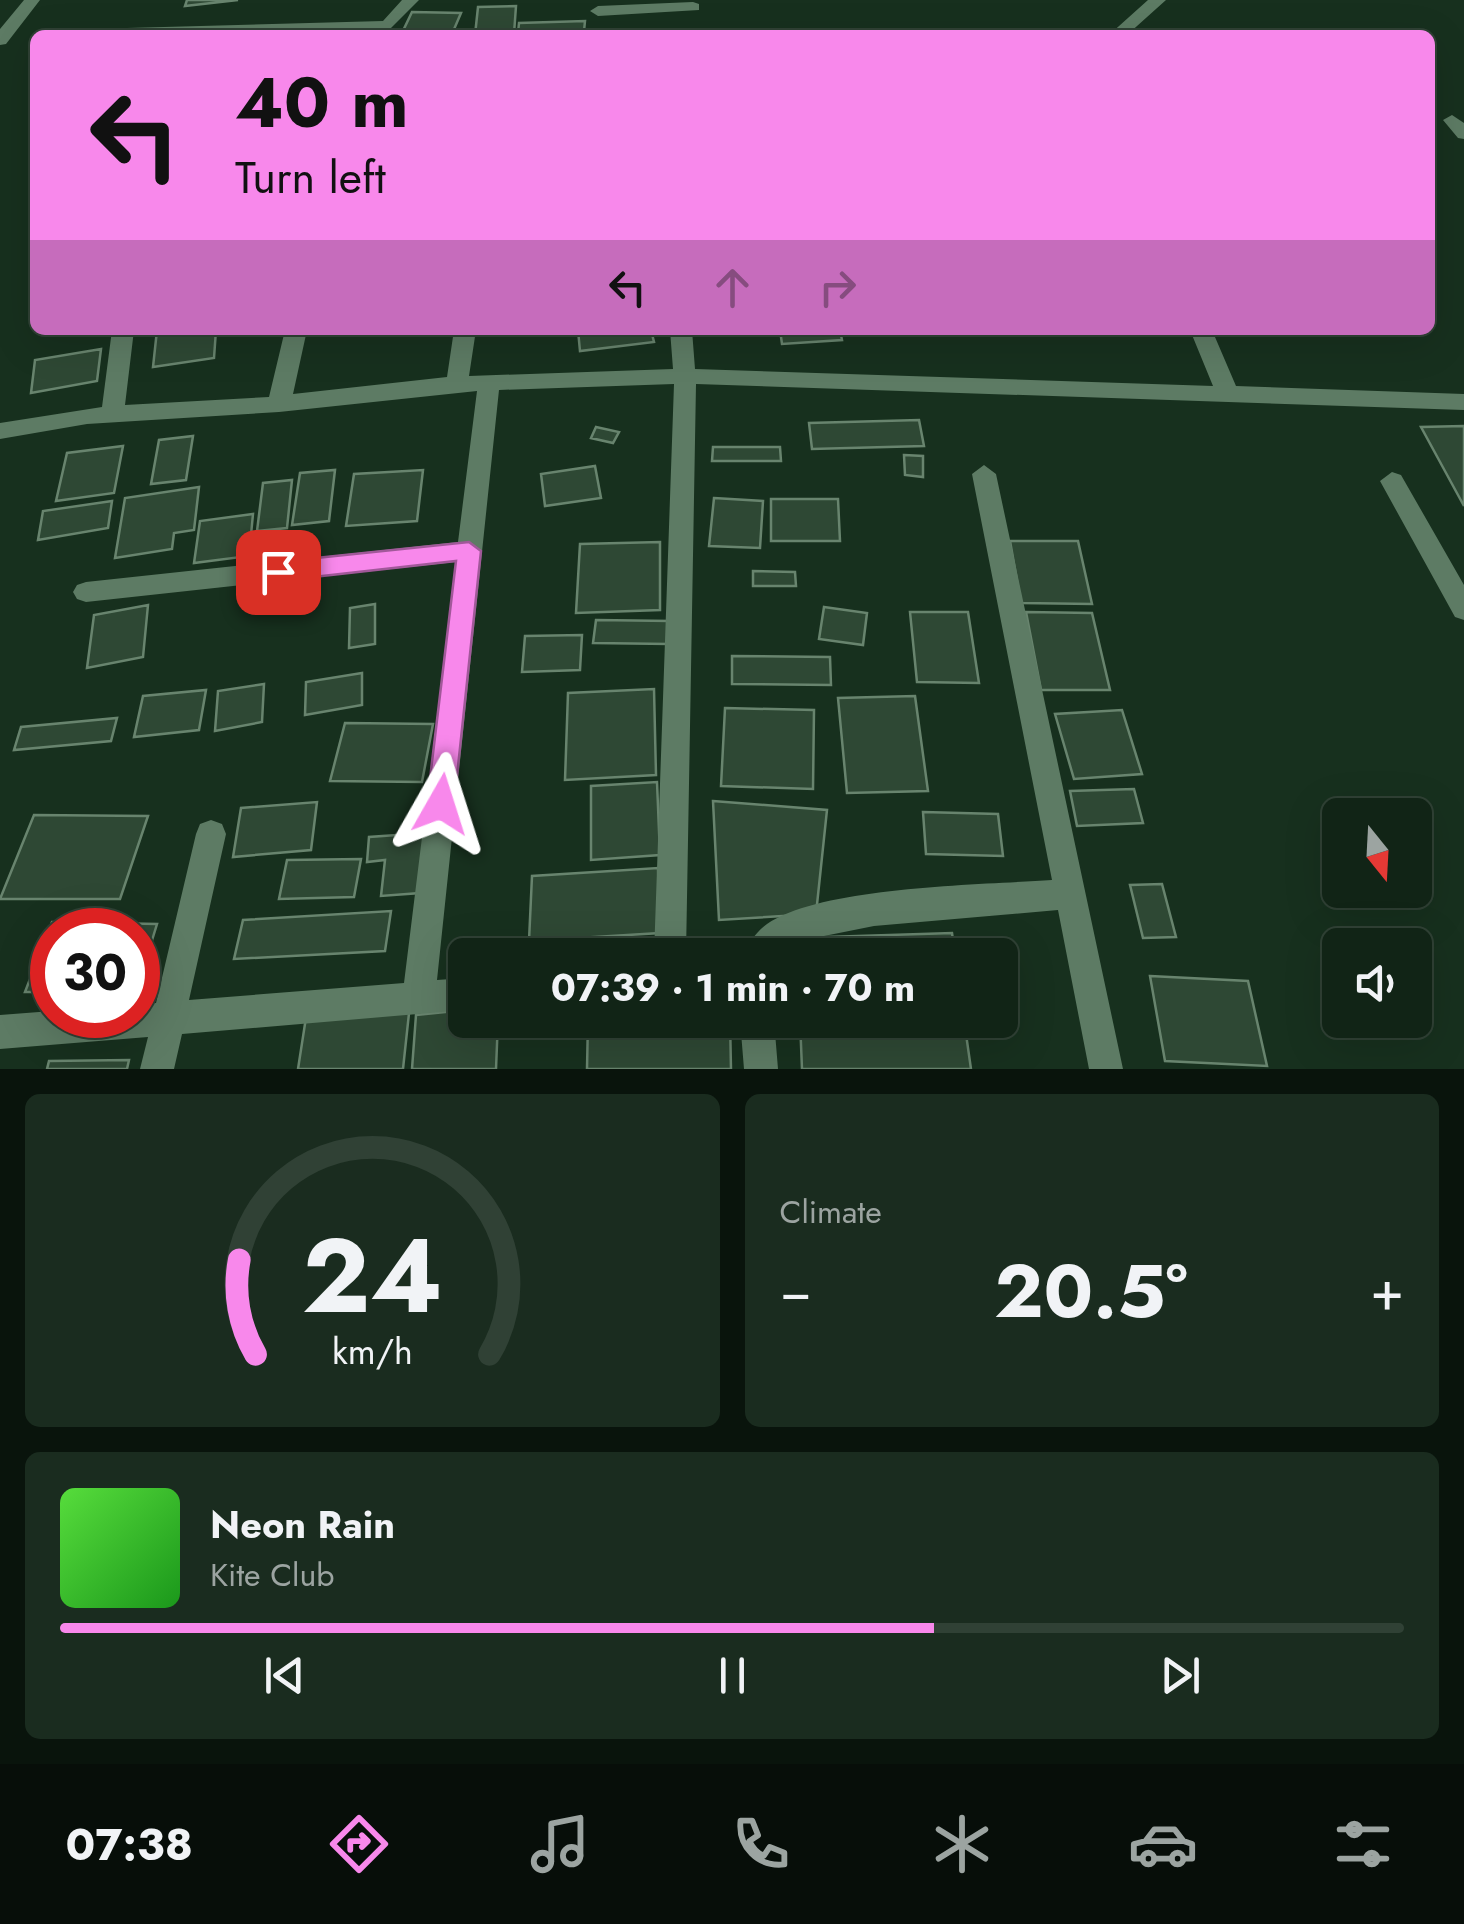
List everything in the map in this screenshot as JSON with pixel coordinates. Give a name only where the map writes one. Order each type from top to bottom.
[{"type":"street","points":[[2,38],[32,0]]},
{"type":"street","points":[[239,30],[388,26],[412,0]]},
{"type":"street","points":[[1123,30],[1158,0]]},
{"type":"street","points":[[598,6],[693,6]]},
{"type":"street","points":[[2,38],[30,36]]},
{"type":"street","points":[[112,415],[123,335]]},
{"type":"street","points":[[280,404],[295,335]]},
{"type":"street","points":[[457,384],[464,335]]},
{"type":"street","points":[[670,938],[685,376],[682,335]]},
{"type":"street","points":[[1202,335],[1228,395]]},
{"type":"street","points":[[0,432],[112,415],[280,404],[457,384],[685,376],[1464,402]]},
{"type":"street","points":[[419,996],[489,382]]},
{"type":"street","points":[[984,474],[1067,894],[1106,1069]]},
{"type":"street","points":[[1392,482],[1464,609]]},
{"type":"street","points":[[86,592],[469,551]]},
{"type":"street","points":[[158,1069],[211,834]]},
{"type":"street","points":[[777,938],[783,932],[816,921],[982,900],[1067,894]]},
{"type":"street","points":[[0,1032],[448,995]]},
{"type":"street","points":[[758,1038],[761,1069]]},
{"type":"building","points":[[187,0],[238,0],[185,6]]},
{"type":"building","points":[[516,6],[514,30],[476,30],[478,7]]},
{"type":"building","points":[[412,12],[461,13],[454,30],[403,30]]},
{"type":"building","points":[[585,21],[584,30],[518,30],[519,23]]},
{"type":"building","points":[[156,335],[216,335],[214,358],[153,367]]},
{"type":"building","points":[[578,335],[652,335],[654,342],[580,351]]},
{"type":"building","points":[[781,335],[841,335],[842,340],[782,344]]},
{"type":"building","points":[[101,349],[97,381],[31,393],[35,360]]},
{"type":"building","points":[[919,420],[924,446],[812,449],[809,423]]},
{"type":"building","points":[[1464,426],[1464,506],[1421,427]]},
{"type":"building","points":[[596,427],[619,432],[613,443],[591,438]]},
{"type":"building","points":[[193,436],[186,480],[151,484],[159,440]]},
{"type":"building","points":[[123,446],[114,493],[56,501],[67,453]]},
{"type":"building","points":[[713,447],[780,447],[781,461],[712,461]]},
{"type":"building","points":[[904,455],[923,456],[923,477],[905,475]]},
{"type":"building","points":[[595,466],[601,498],[545,506],[541,474]]},
{"type":"building","points":[[335,470],[329,521],[292,525],[300,473]]},
{"type":"building","points":[[423,470],[417,521],[346,526],[354,474]]},
{"type":"building","points":[[292,480],[287,528],[257,531],[263,483]]},
{"type":"building","points":[[199,487],[194,530],[174,533],[172,549],[115,558],[125,498]]},
{"type":"building","points":[[714,498],[763,501],[760,548],[709,546]]},
{"type":"building","points":[[771,499],[838,499],[840,541],[771,541]]},
{"type":"building","points":[[112,501],[108,528],[38,540],[43,511]]},
{"type":"building","points":[[253,514],[249,556],[194,563],[200,521]]},
{"type":"building","points":[[1010,541],[1078,541],[1092,604],[1021,603]]},
{"type":"building","points":[[660,542],[660,610],[576,613],[580,544]]},
{"type":"building","points":[[753,571],[795,572],[796,586],[753,586]]},
{"type":"building","points":[[375,604],[375,644],[349,648],[350,608]]},
{"type":"building","points":[[148,605],[143,657],[87,668],[94,615]]},
{"type":"building","points":[[824,607],[867,613],[863,645],[819,639]]},
{"type":"building","points":[[910,612],[968,612],[979,683],[917,682]]},
{"type":"building","points":[[1026,612],[1092,613],[1110,690],[1041,690]]},
{"type":"building","points":[[596,620],[671,621],[669,644],[593,643]]},
{"type":"building","points":[[582,635],[580,670],[522,672],[525,636]]},
{"type":"building","points":[[732,656],[830,657],[831,685],[732,684]]},
{"type":"building","points":[[362,673],[362,705],[305,715],[306,682]]},
{"type":"building","points":[[264,684],[262,722],[215,731],[218,691]]},
{"type":"building","points":[[654,689],[656,775],[565,780],[568,693]]},
{"type":"building","points":[[206,690],[199,730],[134,737],[143,696]]},
{"type":"building","points":[[915,696],[928,791],[847,793],[838,698]]},
{"type":"building","points":[[725,708],[814,710],[813,789],[721,786]]},
{"type":"building","points":[[1122,710],[1142,774],[1074,779],[1055,714]]},
{"type":"building","points":[[117,718],[111,741],[14,750],[21,727]]},
{"type":"building","points":[[345,723],[433,724],[422,782],[330,781]]},
{"type":"building","points":[[657,782],[660,855],[591,860],[591,786]]},
{"type":"building","points":[[1134,789],[1143,823],[1077,826],[1070,791]]},
{"type":"building","points":[[713,801],[827,810],[816,914],[719,920]]},
{"type":"building","points":[[317,802],[311,850],[233,857],[241,808]]},
{"type":"building","points":[[923,812],[998,814],[1003,856],[926,854]]},
{"type":"building","points":[[34,815],[148,816],[120,899],[0,899]]},
{"type":"building","points":[[425,833],[420,893],[381,896],[385,860],[367,862],[369,837]]},
{"type":"building","points":[[361,859],[354,897],[279,899],[287,860]]},
{"type":"building","points":[[658,868],[660,933],[529,938],[532,876]]},
{"type":"building","points":[[1162,884],[1176,937],[1143,938],[1130,885]]},
{"type":"building","points":[[391,911],[385,951],[234,959],[243,920]]},
{"type":"building","points":[[952,933],[953,938],[795,938]]},
{"type":"building","points":[[1150,976],[1248,981],[1267,1066],[1165,1061]]},
{"type":"building","points":[[410,1004],[403,1069],[298,1069],[307,1011]]},
{"type":"building","points":[[448,1012],[448,1038],[497,1038],[496,1069],[412,1069],[416,1015]]},
{"type":"building","points":[[588,1038],[730,1038],[731,1069],[587,1069]]},
{"type":"building","points":[[801,1038],[967,1038],[971,1069],[802,1069]]},
{"type":"building","points":[[129,1060],[127,1069],[47,1069],[49,1061]]},
{"type":"route","points":[[278,572],[469,551],[441,804]]}]
